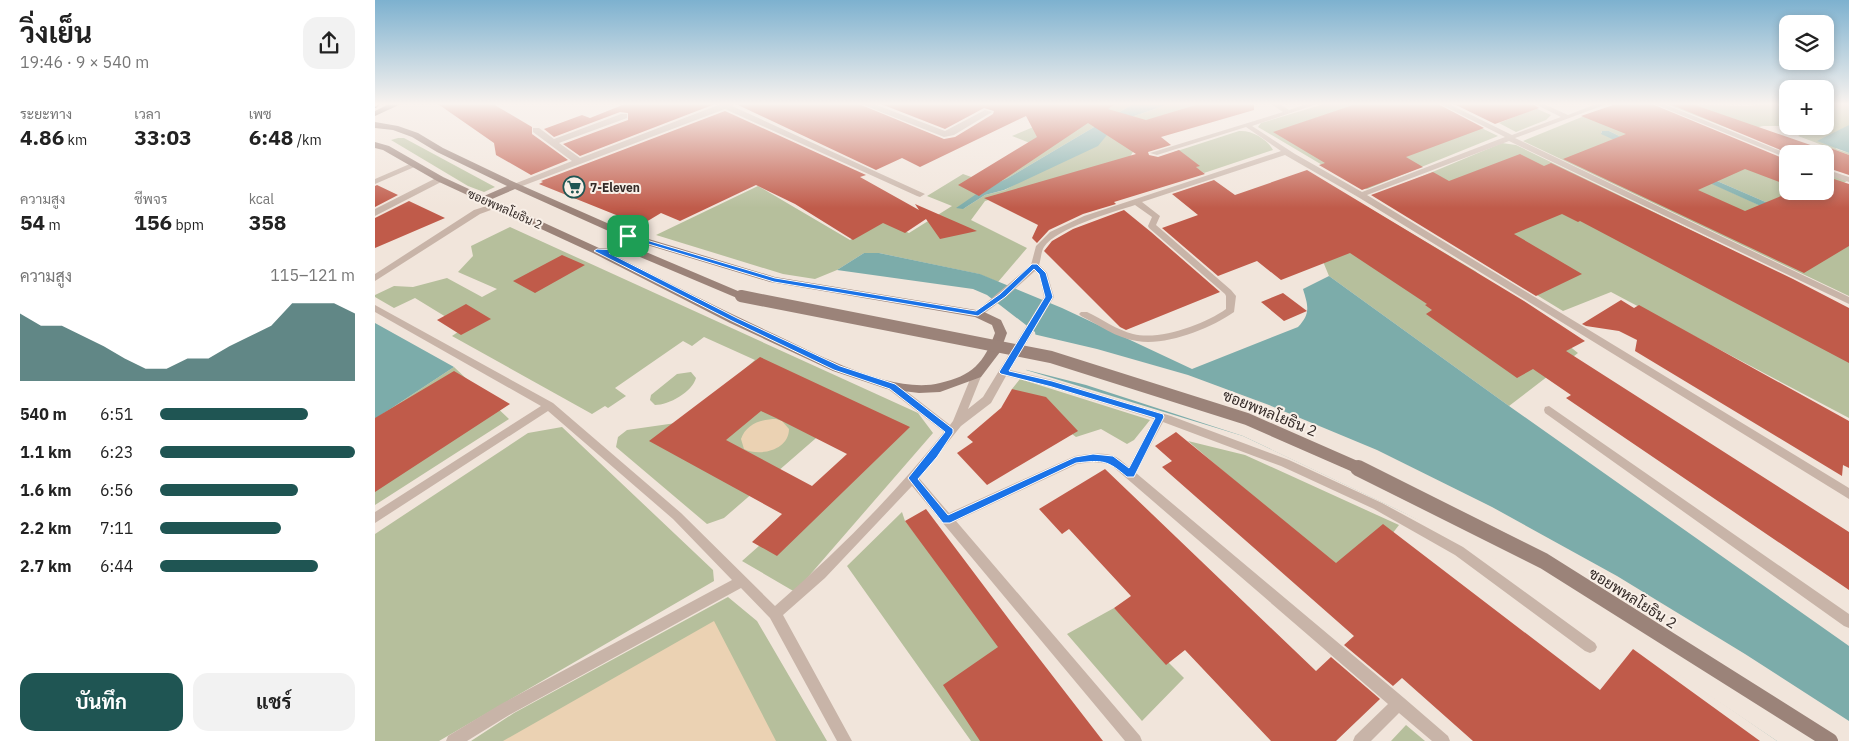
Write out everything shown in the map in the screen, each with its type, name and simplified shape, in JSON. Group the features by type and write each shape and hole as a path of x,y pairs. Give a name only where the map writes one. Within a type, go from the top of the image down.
{"street":[{"name":"ซอยพหลโยธิน 2","path":"421,139 440,150 515,186 628,236 642,254"},
{"path":"548,139 578,161"},
{"path":"553,142 562,139"},
{"name":"ซอยพหลโยธิน 2","path":"515,186 638,139"},
{"name":"ซอยพหลโยธิน 2","path":"800,139 920,194"},
{"name":"ซอยพหลโยธิน 2","path":"375,145 386,148 441,179 484,200 597,251 642,254 741,296 1051,357 1247,419 1377,476 1544,561 1830,741"},
{"path":"375,213 441,179"},
{"path":"484,200 515,186"},
{"path":"597,251 734,320 837,368 893,386 919,389 940,388 977,374 994,352 1001,333 997,323 978,314 774,280 628,236"}],"lane":[{"path":"1154,153 1202,139"},
{"path":"1267,139 1849,494"},
{"path":"1361,195 1506,139"},
{"path":"1513,139 1849,301"},
{"path":"1743,139 1779,153"},
{"path":"978,314 1035,266 1041,246 1053,234 1087,218 1286,152"},
{"path":"375,182 415,165"},
{"path":"1834,174 1849,180"},
{"path":"1084,314 1120,333 1138,338 1163,337 1202,326 1224,316 1231,310 1231,296 1228,292 1152,226 1156,216 1137,202"},
{"path":"375,278 477,212 496,205"},
{"path":"953,427 987,400 1049,297 1043,273 1035,266"},
{"path":"375,308 549,406 677,516 775,614 845,741"},
{"path":"1003,372 1052,384 1160,417 1285,463 1378,506 1459,551 1590,647"},
{"path":"775,614 821,574 934,455 953,427 977,374"},
{"path":"893,386 953,427"},
{"path":"375,518 549,406"},
{"path":"1549,410 1849,622"},
{"path":"1130,475 1160,417"},
{"path":"946,520 1075,460 1093,458 1113,460 1443,741"},
{"path":"913,478 946,520 1135,741"},
{"path":"453,741 505,709 742,581"},
{"path":"1360,741 1399,703"}],"green space":[{"path":"405,139 495,187 484,192 468,186 391,140"},
{"path":"1019,139 1075,139 1008,178 982,190 963,209 985,195 1005,190 1095,139 1143,139 1140,140 1130,157 985,201 971,220 1027,248 998,282 979,274 879,253 864,253 837,270 815,279 783,274 656,235 758,186 850,240 883,221 909,233 952,206 927,196 963,174 988,183 1045,149"},
{"path":"1216,139 1262,139 1273,150 1204,173 1174,152"},
{"path":"1278,139 1492,139 1367,189 1361,188"},
{"path":"1529,139 1613,139 1849,246 1849,296 1523,141"},
{"path":"1625,139 1667,139 1759,172 1779,164 1779,200 1825,200 1849,238 1673,162"},
{"path":"1805,139 1842,139 1836,149 1849,153 1849,155 1834,149 1834,145 1822,145"},
{"path":"1502,143 1516,145 1734,251 1849,359 1849,418 1611,292 1563,311 1381,200 1382,193"},
{"path":"1834,176 1847,181 1834,188"},
{"path":"1364,205 1475,271 1578,353 1509,406 1329,276 1322,259"},
{"path":"510,227 918,413 933,433 795,592 742,561 860,456 823,432 724,518 707,524 616,447 618,437 627,430 683,422 755,360 704,337 692,346 683,341 615,388 626,396 608,408 605,406 592,414 452,336 464,328 415,298 394,308 375,297 375,295 394,286 413,287 447,278 482,297 497,289 458,272 473,256 471,246"},
{"path":"454,367 509,419 375,505 375,419"},
{"path":"691,372 696,378 685,393 667,403 655,405 650,400 651,395 677,374"},
{"path":"1020,379 1150,420 1134,440 1127,444 1101,429 1076,437 1012,389"},
{"path":"562,427 713,570 714,581 439,741 375,741 375,534 528,433"},
{"path":"1188,441 1245,455 1399,525 1354,583"},
{"path":"902,512 905,521 1077,741 971,741 847,566"},
{"path":"728,597 757,621 827,741 471,741 514,713"},
{"path":"1114,608 1184,678 1142,721 1067,634"},
{"path":"1406,725 1425,741 1391,741"}],"sand":[{"path":"776,419 782,421 789,429 788,436 779,447 765,452 744,449 741,439 750,426 760,421"},
{"path":"714,621 776,741 503,741"}],"water":[{"path":"1075,139 1104,139 1098,146 1004,190 985,195 963,209 956,208 982,190 1008,178"},
{"path":"1611,139 1625,139 1673,162 1849,238 1849,246"},
{"path":"1822,139 1849,139 1849,153 1834,147 1834,145 1817,141"},
{"path":"864,253 879,253 980,274 1062,308 1192,369 1298,327 1307,313 1303,289 1329,276 1509,406 1849,646 1849,741 1777,741 1537,576 1243,436 1026,370 1037,345 1035,332 987,295 973,289 837,270"},
{"path":"375,323 454,367 375,419"}],"pier":[{"path":"1033,334 1097,349 1188,375 1269,405 1377,450 1492,507 1617,576 1745,654 1849,721 1849,741 1777,741 1535,578 1398,510 1243,436 1086,385 1023,369 1034,345"}],"building":[{"path":"488,139 538,139 568,160 531,175 496,155 494,143"},
{"path":"578,139 625,139 580,156 563,144"},
{"path":"653,139 786,139 866,175 860,177 919,210 915,204 977,231 940,239 926,219 905,233 883,223 853,240 795,204 756,185 680,221 661,213 641,225 539,184 543,182 541,181"},
{"path":"809,139 979,139 920,167 902,158 876,170"},
{"path":"1034,139 1065,139 979,196 958,185"},
{"path":"1112,139 1163,139 1171,145 1148,152 1149,155 1158,157 1179,150 1200,166 1196,167 1205,174 1114,202 1116,204 1083,214 1049,230 1037,243 1032,238 1038,225 984,198 1136,154"},
{"path":"1284,139 1456,139 1406,157 1423,167 1362,190 1319,165 1325,163"},
{"path":"1614,139 1735,139 1779,157 1779,182 1745,169 1698,190 1745,211 1779,197 1779,200 1834,200 1834,179 1849,184 1849,246 1804,273 1563,159"},
{"path":"1753,139 1792,139 1811,145 1779,145 1779,149"},
{"path":"1834,149 1849,155 1849,175 1834,170"},
{"path":"1520,154 1544,166 1551,163 1793,279 1849,308 1849,363 1580,221 1578,222 1562,214 1514,234 1582,274 1536,296 1371,195 1433,172 1449,181"},
{"path":"1307,170 1524,301 1585,341 1566,351 1849,532 1849,590 1566,398 1571,395 1533,369 1517,378 1426,314 1432,310 1425,305 1427,304 1350,253 1281,280 1257,261 1218,276 1162,228 1198,215 1172,194 1214,180 1235,195"},
{"path":"377,185 398,195 375,207 375,186"},
{"path":"409,201 445,218 375,248 375,218"},
{"path":"1124,210 1220,292 1126,330 1120,327 1044,251 1052,241 1073,229"},
{"path":"562,255 585,265 535,293 513,281"},
{"path":"1283,293 1307,311 1284,321 1261,302"},
{"path":"1621,300 1634,308 1639,305 1849,421 1849,468 1843,465 1842,476 1635,351 1637,340 1619,331 1582,324"},
{"path":"466,304 491,319 461,335 437,320"},
{"path":"760,357 910,427 777,556 752,542 782,514 649,441","holes":["761,411 847,454 812,486 726,440"]},
{"path":"454,371 510,404 375,492 375,418"},
{"path":"1012,389 1046,397 1078,431 987,485 957,453 973,442 967,437 1001,408"},
{"path":"1176,432 1336,563 1383,524 1600,690 1633,649 1760,741 1473,741 1402,678 1393,686 1344,645 1354,636 1162,467 1172,461 1155,446"},
{"path":"1105,469 1316,671 1331,657 1380,699 1336,741 1271,741 1185,650 1166,665 1114,608 1131,596 1069,529 1062,534 1039,509"},
{"path":"926,509 1103,741 980,741 943,685 998,647 905,521"}],"place":[{"name":"7-Eleven","path":"574,187"}],"route":[{"path":"628,236 774,280 958,309 978,314 1003,295 1035,266 1043,273 1049,297 1026,338 1003,372 1052,384 1160,417 1130,475 1113,460 1093,458 1075,460 946,520 913,478 934,455 950,431 893,386 837,368 734,320 597,251 642,254 628,236"}]}
